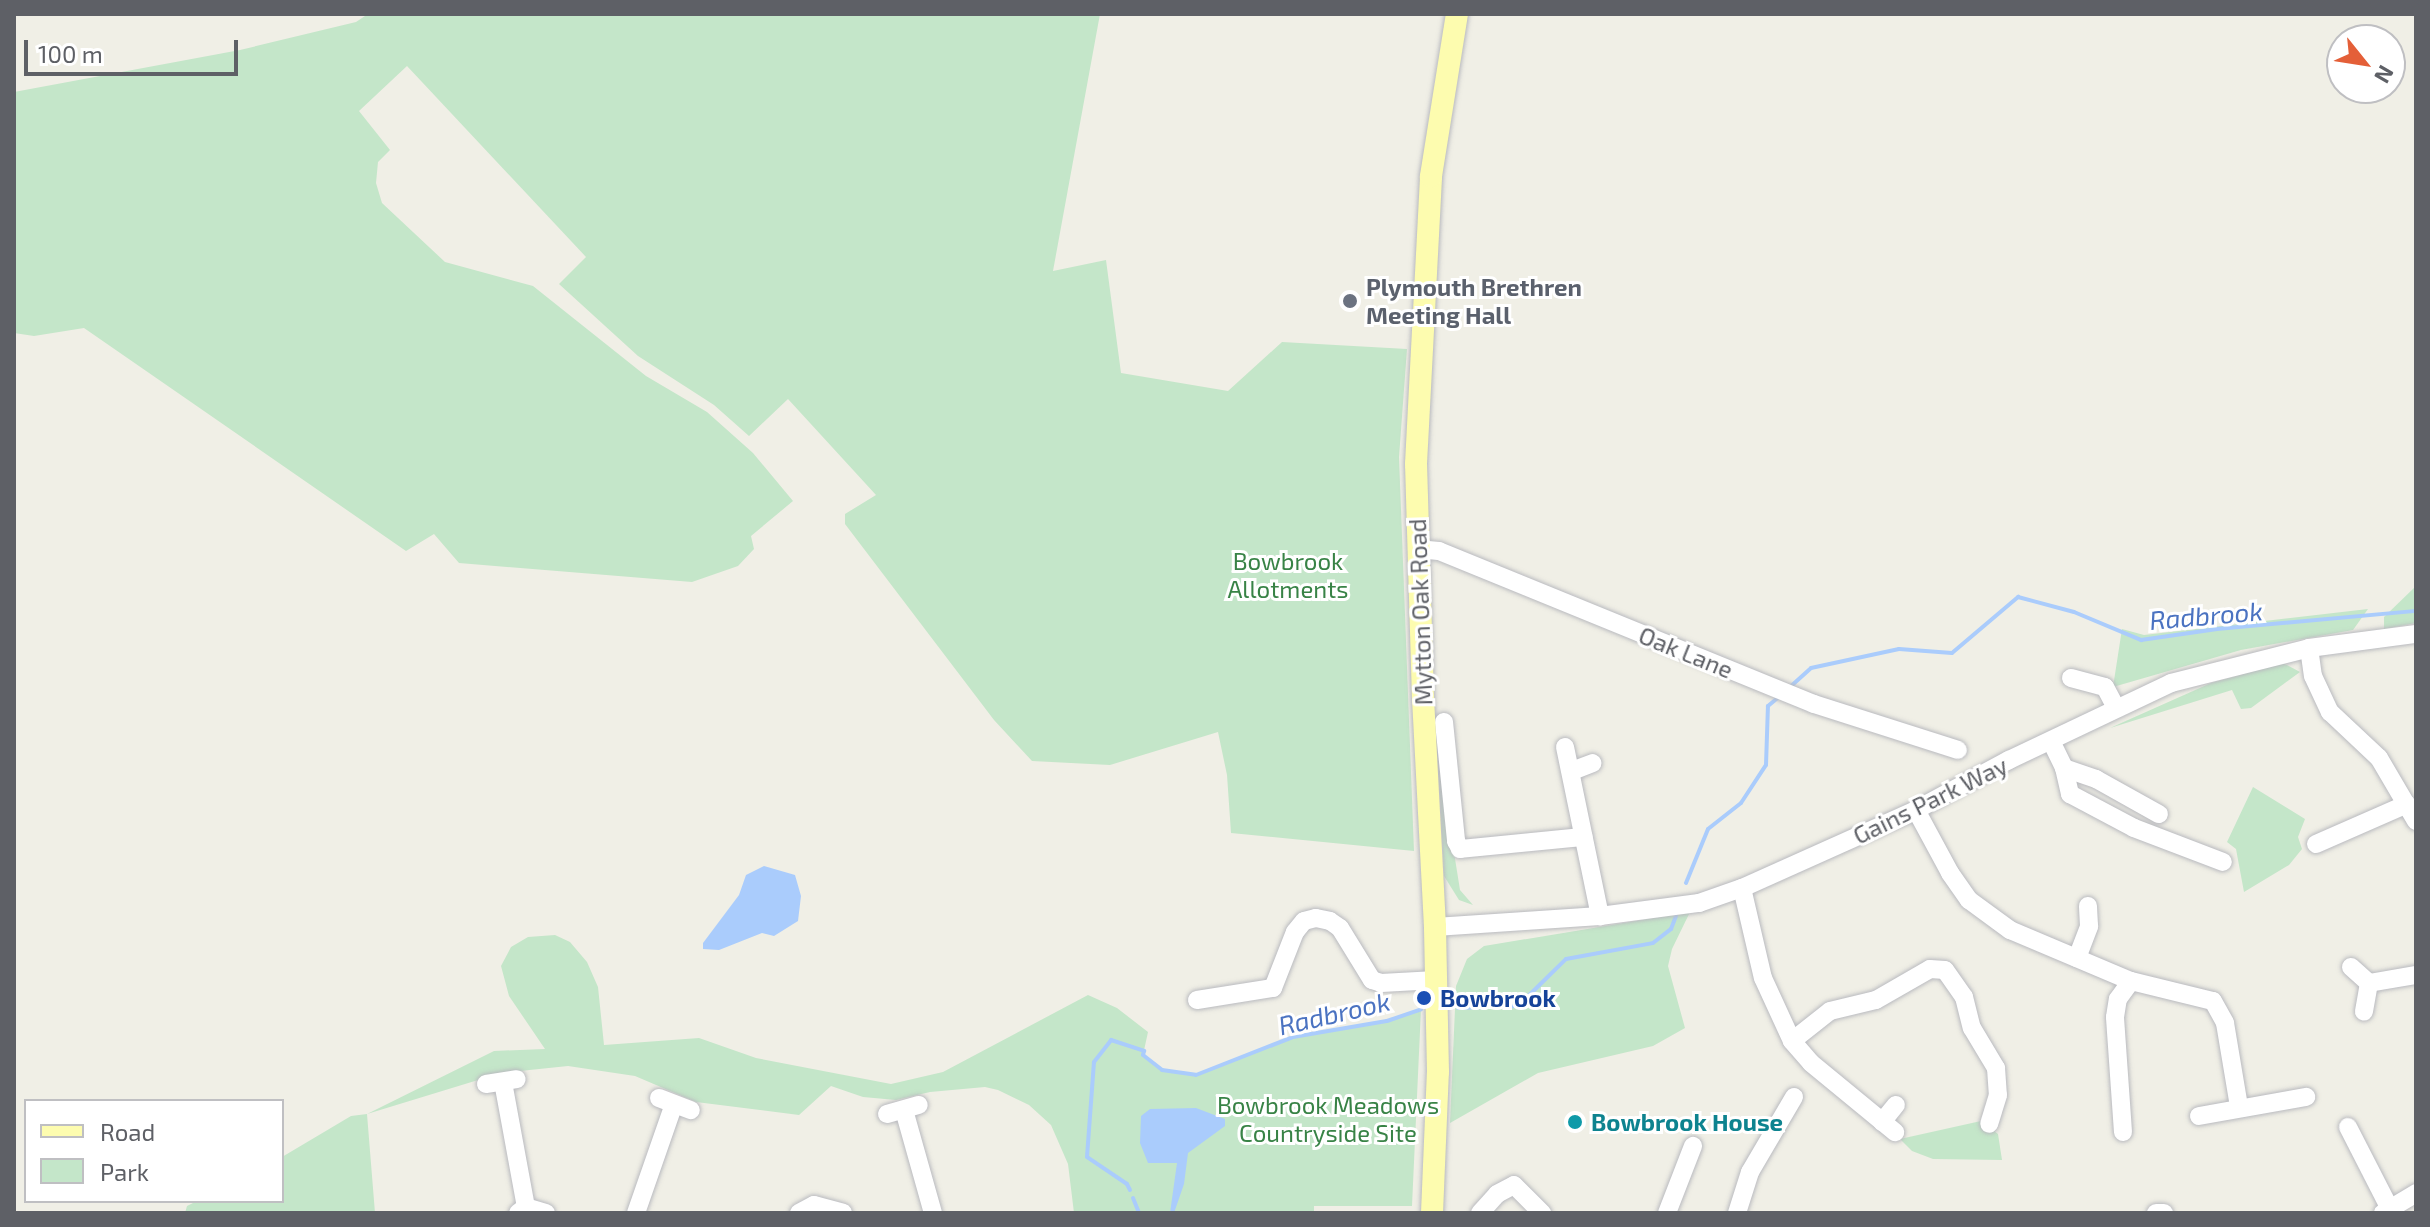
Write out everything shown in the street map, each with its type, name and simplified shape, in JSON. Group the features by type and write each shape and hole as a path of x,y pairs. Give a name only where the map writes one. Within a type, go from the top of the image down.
{"main road":[{"name":"Mytton Oak Road","path":"1432,1213 1438,1072 1435,927 1417,549 1418,397 1431,176 1457,14"}],"street":[{"name":"Oak Lane","path":"1417,549 1439,551 1784,692 1958,750"},
{"name":"Gains Park Way","path":"1435,927 1600,916 1691,905 1742,888 1916,810 2171,683 2309,648 2416,634"},
{"path":"2309,648 2313,676 2330,712 2379,758 2412,813 2316,844"},
{"path":"2071,678 2105,687 2116,708"},
{"path":"1444,722 1456,841 1460,849 1583,837"},
{"path":"2051,741 2064,768 2070,794 2134,828 2223,862"},
{"path":"1565,747 1600,916"},
{"path":"1572,771 1593,763"},
{"path":"2064,768 2096,779 2159,814"},
{"path":"1916,810 1950,873 1969,900 2010,930 2131,981 2213,1001 2225,1023 2239,1107"},
{"path":"1742,888 1763,978 1792,1041 1811,1063 1889,1127 1896,1105"},
{"path":"2077,958 2097,928 2088,906"},
{"path":"1197,1000 1273,988 1295,932 1304,921 1316,918 1340,928 1372,980 1381,983 1436,980"},
{"path":"2351,967 2369,983"},
{"path":"1792,1041 1830,1011 1876,1000 1930,969 1945,970 1964,997 1972,1028 1996,1068 1998,1095 1989,1124"},
{"path":"2369,983 2416,975"},
{"path":"2123,1132 2115,1017 2118,999 2131,981"},
{"path":"2364,1012 2369,983"},
{"path":"502,1082 522,1210 546,1213"},
{"path":"1737,1213 1750,1172 1790,1121 1794,1097"},
{"path":"2199,1116 2306,1097"},
{"path":"636,1213 675,1104"},
{"path":"904,1110 930,1212"},
{"path":"2348,1127 2386,1211 2416,1193"},
{"path":"1667,1213 1693,1146"},
{"path":"1480,1213 1497,1194 1514,1185 1542,1213"},
{"path":"799,1213 814,1205 843,1213"},
{"path":"2156,1213 2164,1213"}],"green space":[{"name":"Bowbrook Allotments","path":"368,14 1100,14 1053,271 1106,260 1121,373 1228,391 1282,342 1407,349 1399,457 1414,851 1231,833 1227,775 1218,732 1110,765 1032,761 994,720 845,524 845,514 876,495 788,399 749,436 714,405 638,356 559,284 586,257 407,66 359,111 390,150 378,162 376,183 382,203 445,262 533,286 646,376 707,412 753,453 793,501 751,536 754,549 738,566 692,582 459,563 434,534 406,551 84,328 34,336 14,333 14,92 240,50 356,22"},
{"path":"2416,586 2416,623 2384,629 2384,617"},
{"path":"2368,609 2353,630 2241,650 2113,687 2122,629 2144,635"},
{"path":"2283,663 2300,672 2251,708 2241,709 2232,690 2110,728 2211,683"},
{"path":"1438,752 1460,890 1473,905 1459,900 1444,876"},
{"path":"2253,787 2305,819 2298,837 2302,849 2289,865 2244,892 2236,849 2227,842"},
{"path":"1690,912 1672,949 1668,966 1685,1028 1653,1046 1538,1073 1450,1123 1456,986 1467,959 1484,946"},
{"name":"Bowbrook Meadows Countryside Site","path":"555,935 570,942 587,962 598,987 604,1045 699,1038 756,1058 891,1084 943,1072 1088,995 1117,1008 1148,1032 1143,1055 1162,1070 1196,1075 1293,1037 1387,1021 1421,1009 1412,1206 1314,1206 1314,1211 1308,1213 1074,1213 1068,1164 1051,1125 1029,1105 985,1087 930,1092 896,1100 863,1097 831,1086 799,1115 696,1102 635,1076 568,1066 501,1073 367,1114 494,1051 545,1049 509,996 501,966 511,947 528,937"},
{"path":"367,1114 375,1213 185,1213 187,1206 193,1203 284,1203 284,1156 351,1116"},
{"path":"1981,1121 1998,1134 2002,1160 1933,1159 1912,1151 1900,1139"}],"water":[{"path":"764,866 795,875 801,896 798,921 774,936 762,933 719,950 703,949 703,943 739,895 746,875"},
{"path":"1196,1108 1225,1119 1225,1126 1188,1153 1184,1184 1174,1213 1170,1213 1177,1163 1148,1163 1140,1143 1141,1116 1150,1109"}],"waterway":[{"name":"Radbrook","path":"1790,687 1811,668 1899,649 1952,653 2018,597 2074,612 2141,640 2217,629 2416,611"},
{"name":"Radbrook","path":"1686,883 1708,829 1741,803 1766,765 1768,706 1780,696"},
{"name":"Radbrook","path":"1458,1008 1518,1006 1566,959 1653,943 1671,929 1676,916"},
{"name":"Radbrook","path":"1130,1190 1127,1184 1087,1157 1094,1062 1111,1040 1144,1051 1143,1055 1162,1070 1196,1075 1293,1037 1387,1021 1421,1009"},
{"name":"Radbrook","path":"1133,1198 1139,1213"}],"place":[{"name":"Plymouth Brethren Meeting Hall","path":"1350,301"},
{"name":"Bowbrook","path":"1424,998"},
{"name":"Bowbrook House","path":"1575,1122"}]}
